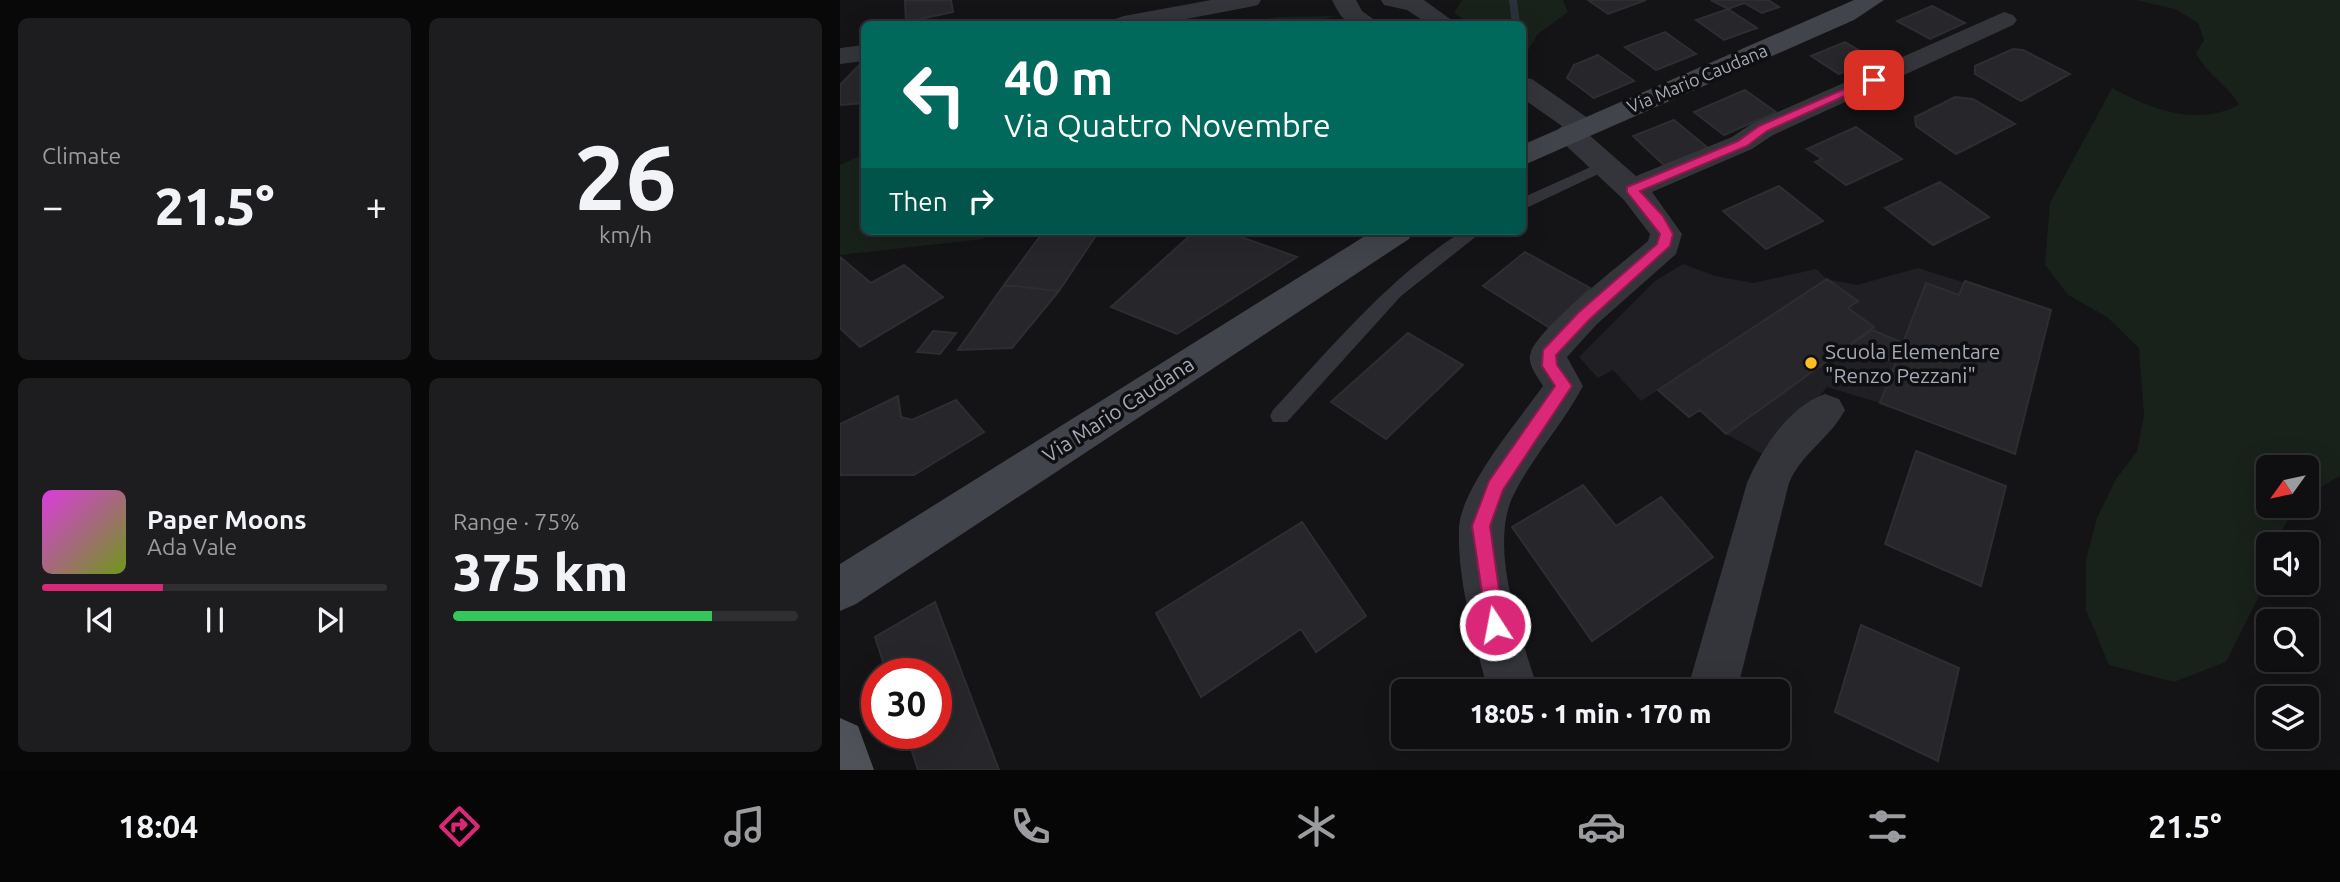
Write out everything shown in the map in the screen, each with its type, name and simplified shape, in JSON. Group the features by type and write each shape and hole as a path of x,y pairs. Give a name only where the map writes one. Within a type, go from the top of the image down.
{"main road":[{"name":"Via Mario Caudana","path":"1526,154 1845,15 1872,0"},
{"name":"Via Mario Caudana","path":"840,589 1391,235"},
{"path":"840,744 848,770"}],"street":[{"path":"1140,21 1249,0"},
{"path":"1344,0 1352,16 1361,21"},
{"path":"1393,0 1415,5 1439,21"},
{"path":"1632,190 1742,143 1763,129 2004,20"},
{"path":"840,56 861,53"},
{"path":"1510,679 1490,605 1481,526 1495,487 1564,386 1550,366 1548,354 1584,316 1664,246 1666,234 1658,219 1632,190 1604,166 1576,130 1526,88"},
{"path":"1715,679 1768,483 1779,458 1825,410"}],"lane":[{"path":"1526,203 1604,166"},
{"path":"1280,416 1393,295 1451,245 1468,235"}],"shaded area":[{"path":"1462,0 1563,0 1568,12 1538,34 1526,53 1526,21 1466,21 1454,13"},
{"path":"2136,0 2340,0 2340,476 2319,488 2319,455 2256,455 2256,518 2289,518 2281,532 2256,532 2256,595 2260,595 2226,662 2174,682 2109,665 2086,610 2086,560 2097,518 2116,479 2137,451 2144,415 2139,348 2107,317 2068,295 2045,265 2050,203 2112,88 2143,103 2174,113 2206,115 2239,105 2196,53 2204,40 2198,23 2175,9"},
{"path":"1340,16 1312,21 1252,21 1279,17"},
{"path":"861,155 861,235 986,235 984,239 840,255 840,165"},
{"name":"Scuola Elementare \"Renzo Pezzani\"","path":"1683,264 1715,276 1753,283 1816,269 1827,279 1857,285 1918,268 2051,310 2015,454 1880,403 1827,387 1768,457 1726,434 1700,410 1689,417 1658,390 1641,401 1613,370 1598,378 1579,357 1655,281"}],"building":[{"path":"905,0 951,0 953,12 906,21"},
{"path":"1588,0 1646,0 1608,14"},
{"path":"1711,0 1768,0 1779,7 1762,13 1744,3 1728,9"},
{"path":"1932,6 1965,23 1930,39 1897,21"},
{"path":"1728,9 1757,28 1724,40 1696,20"},
{"path":"1665,32 1696,54 1656,70 1625,47"},
{"path":"1845,42 1874,59 1839,74 1811,56"},
{"path":"2013,49 2023,50 2070,74 2021,101 1975,74 1975,66"},
{"path":"1598,55 1634,81 1594,98 1567,78 1574,65"},
{"path":"861,63 861,103 840,105 840,85"},
{"path":"1745,90 1776,112 1724,135 1694,112"},
{"path":"1955,97 1973,99 2015,124 1956,154 1916,126 1915,117"},
{"path":"1674,120 1708,148 1665,166 1633,136"},
{"path":"1856,127 1902,159 1846,185 1815,162 1822,159 1807,149"},
{"path":"1940,182 1989,217 1933,245 1885,208"},
{"path":"1779,186 1823,221 1766,249 1723,211"},
{"path":"1041,235 1096,235 1059,291 1004,285"},
{"path":"1191,235 1236,235 1297,257 1177,334 1111,307"},
{"path":"1525,252 1590,288 1550,328 1483,286"},
{"path":"840,257 871,283 904,265 943,297 860,347 840,328"},
{"path":"1827,279 1858,301 1848,308 1874,327 1726,434 1700,410 1689,417 1658,390"},
{"path":"1965,281 2051,310 2015,454 1880,403 1896,362 1852,344 1872,330 1903,343 1926,283 1959,295"},
{"path":"1004,285 1059,291 1012,348 958,350"},
{"path":"933,331 956,333 940,354 917,352"},
{"path":"1408,333 1463,365 1386,439 1331,402"},
{"path":"898,396 901,417 912,420 956,400 984,432 914,475 840,475 840,424"},
{"path":"1916,451 2006,486 1981,586 1885,544"},
{"path":"1583,485 1616,526 1661,497 1713,557 1592,641 1512,527"},
{"path":"1302,522 1366,616 1316,652 1301,629 1201,697 1156,613"},
{"path":"935,602 999,770 918,770 911,749 952,749 952,658 882,658 875,637"},
{"path":"1861,625 1959,668 1938,761 1835,712"}],"waterway":[{"path":"1513,0 1516,21"}],"place":[{"name":"Scuola Elementare \"Renzo Pezzani\"","path":"1811,363"}],"route":[{"path":"1495,625 1490,605 1481,526 1495,487 1564,386 1550,366 1548,354 1584,316 1664,246 1666,234 1658,219 1632,190 1742,143 1763,129 1874,80"}]}
